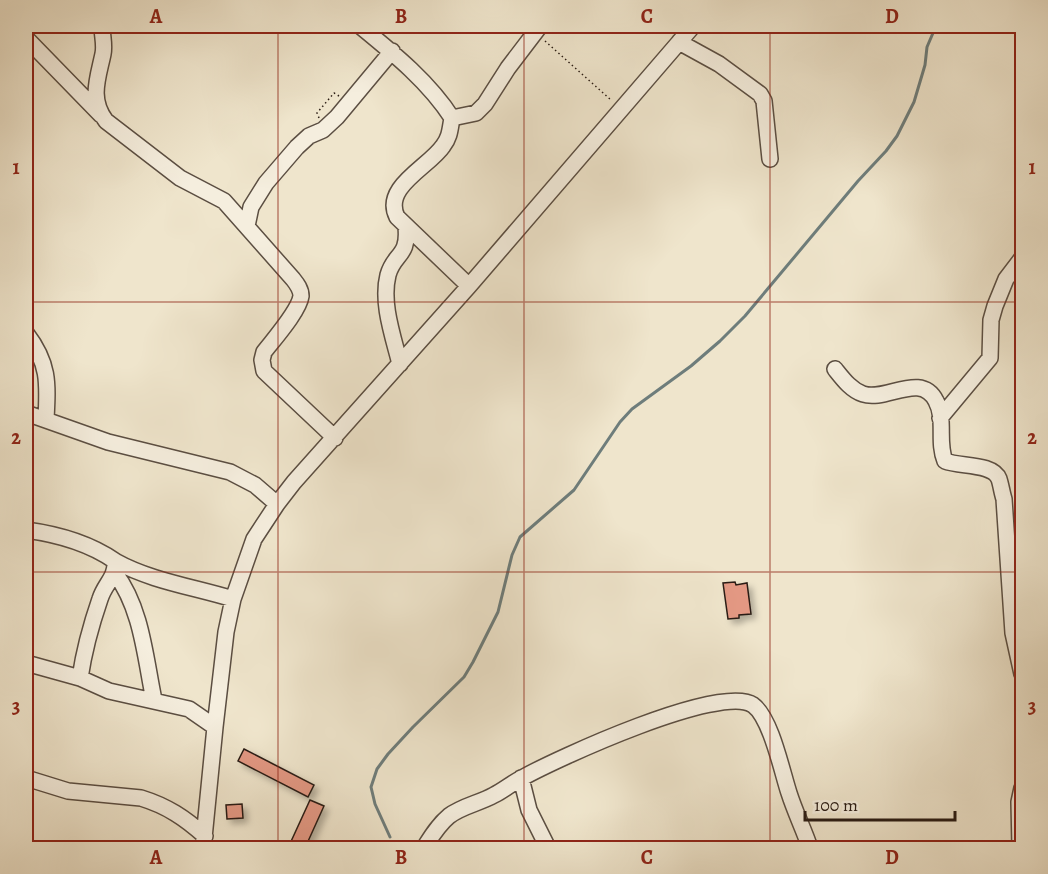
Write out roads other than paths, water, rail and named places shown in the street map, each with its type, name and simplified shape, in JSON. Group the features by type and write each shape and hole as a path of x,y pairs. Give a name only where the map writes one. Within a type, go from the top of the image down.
{"street":[{"path":"101,115 95,89 103,53 102,26"},
{"path":"360,26 392,51 443,104 452,118 449,136 443,146 398,190 394,200 394,211 406,227 469,286"},
{"path":"204,842 214,727 226,632 233,598 254,539 277,504 693,26"},
{"path":"452,118 476,113 485,104 508,68 538,29"},
{"path":"26,38 105,121 180,178 224,201 300,289 301,297 296,309 264,352 262,360 264,371 335,438"},
{"path":"679,42 719,64 760,94 764,101 770,159"},
{"path":"247,226 251,207 266,183 297,147 309,136 323,130 337,117 392,51"},
{"path":"400,364 386,292 388,274 406,245 406,227"},
{"path":"940,418 990,357 991,320 995,306 1006,279 1023,258"},
{"path":"26,333 46,368 48,383 46,419"},
{"path":"835,369 846,383 864,394 875,396 910,387 924,389 933,395 938,404 940,450 945,461 956,465 985,467 999,478 1004,499 1013,633 1023,674"},
{"path":"26,413 108,442 230,472 255,485 277,504"},
{"path":"26,530 72,540 105,554 115,567 128,592 140,627 154,700"},
{"path":"115,567 233,598"},
{"path":"80,678 91,627 101,596 115,567"},
{"path":"26,663 80,678 109,691 189,708 214,727"},
{"path":"424,849 434,832 449,816 469,805 494,796 521,778 618,734 674,714 727,701 742,700 754,705 764,722 779,755 789,794 810,849"},
{"path":"26,778 68,791 152,801 171,809 187,820 204,842"},
{"path":"521,778 529,810 548,849"},
{"path":"1020,849 1019,802 1023,789"}],"waterway":[{"path":"390,837 375,804 371,787 377,769 413,727 464,677 498,612 512,555 520,537 574,490 620,422 632,409 691,366 745,316 886,151 897,136 914,102 925,65 927,47 936,26"}]}
